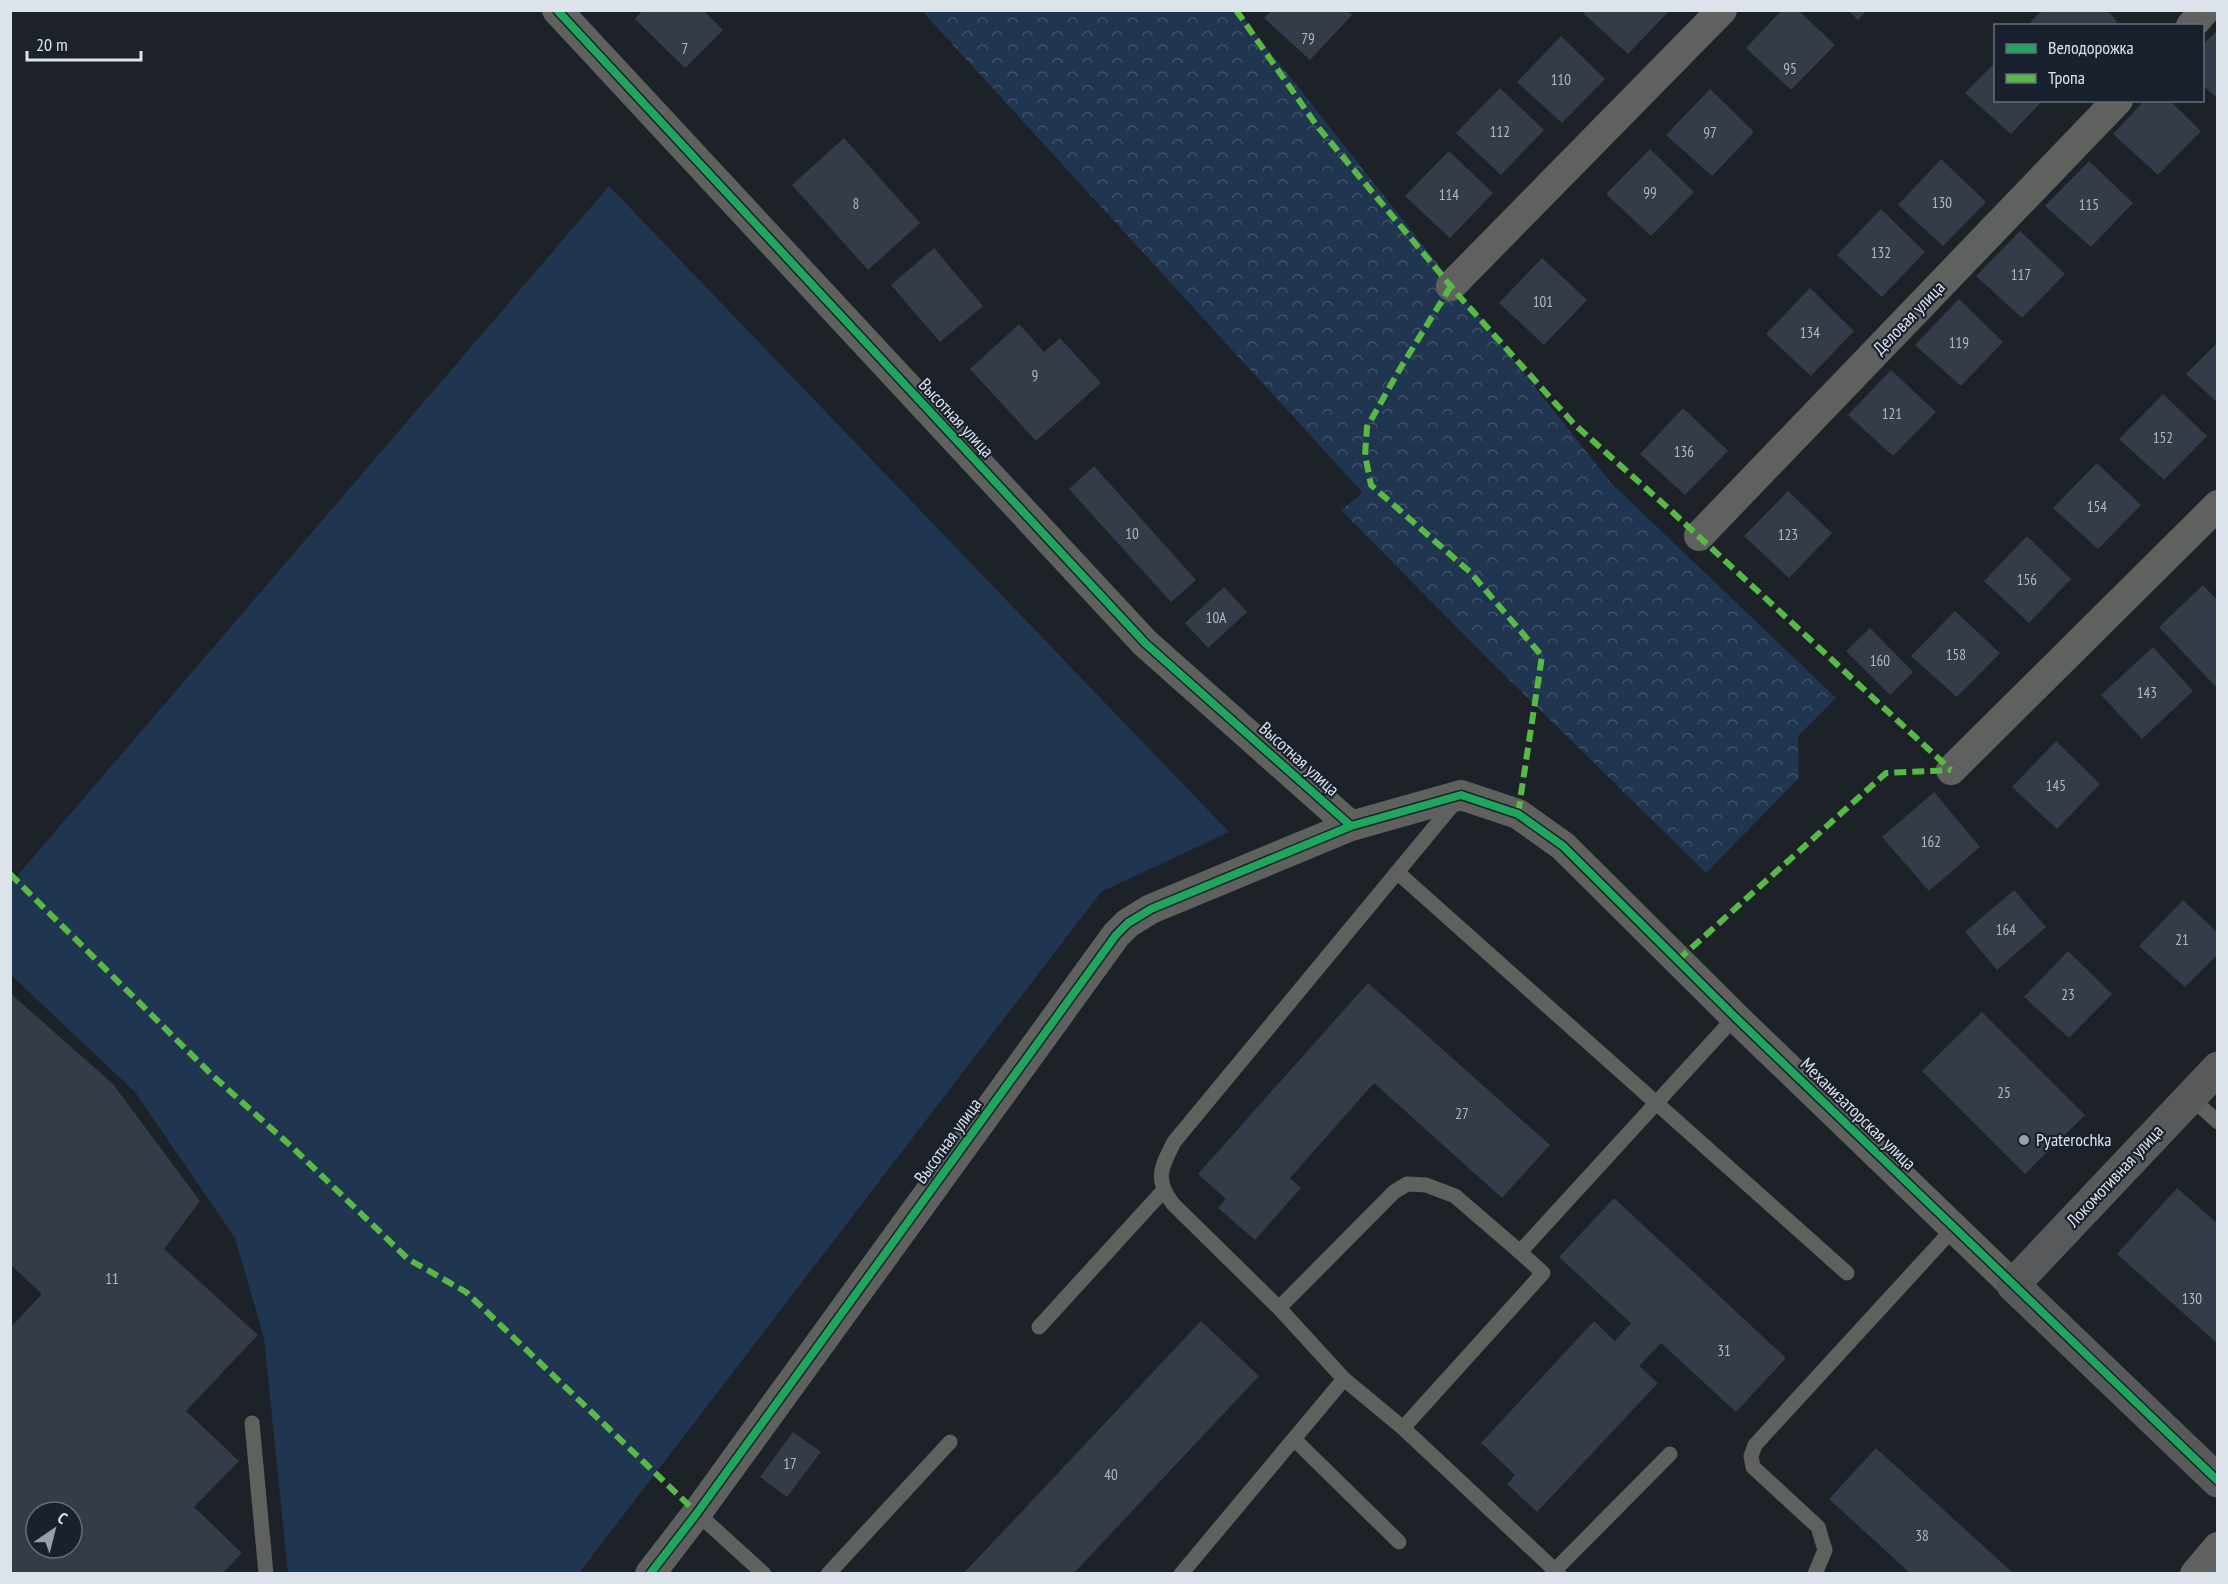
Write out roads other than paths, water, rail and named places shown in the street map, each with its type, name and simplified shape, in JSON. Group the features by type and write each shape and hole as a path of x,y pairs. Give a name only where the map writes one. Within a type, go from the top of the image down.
{"street":[{"name":"Высотная улица","path":"557,10 1145,643 1351,826"},
{"path":"1451,286 1722,10"},
{"path":"2193,24 2205,10"},
{"name":"Деловая улица","path":"1699,536 2116,102"},
{"path":"1951,770 2217,505"},
{"name":"Высотная улица","path":"650,1574 697,1513 1116,935 1128,923 1150,909 1351,826 1461,795"},
{"name":"Механизаторская улица","path":"1461,795 1518,814 1563,846 1735,1017 2217,1481"},
{"name":"Локомотивная улица","path":"2013,1285 2217,1068"},
{"path":"2195,1574 2217,1547"}],"lane":[{"path":"1461,795 1174,1142 1160,1174 1163,1191 1188,1221 1280,1308 1344,1379 1403,1428 1557,1572 1670,1454"},
{"path":"1397,872 1658,1102 1847,1274"},
{"path":"1520,1252 1735,1017"},
{"path":"2190,1097 2217,1122"},
{"path":"1280,1308 1394,1192 1407,1184 1425,1185 1455,1196 1543,1273 1403,1428"},
{"path":"1039,1327 1163,1191"},
{"path":"1815,1574 1825,1550 1818,1527 1753,1467 1751,1456 1755,1445 1954,1228"},
{"path":"1181,1574 1344,1379"},
{"path":"252,1423 266,1574"},
{"path":"1294,1439 1399,1542"},
{"path":"828,1574 950,1442"},
{"path":"697,1513 764,1574"}],"place":[{"name":"Pyaterochka","path":"2024,1140"}]}
